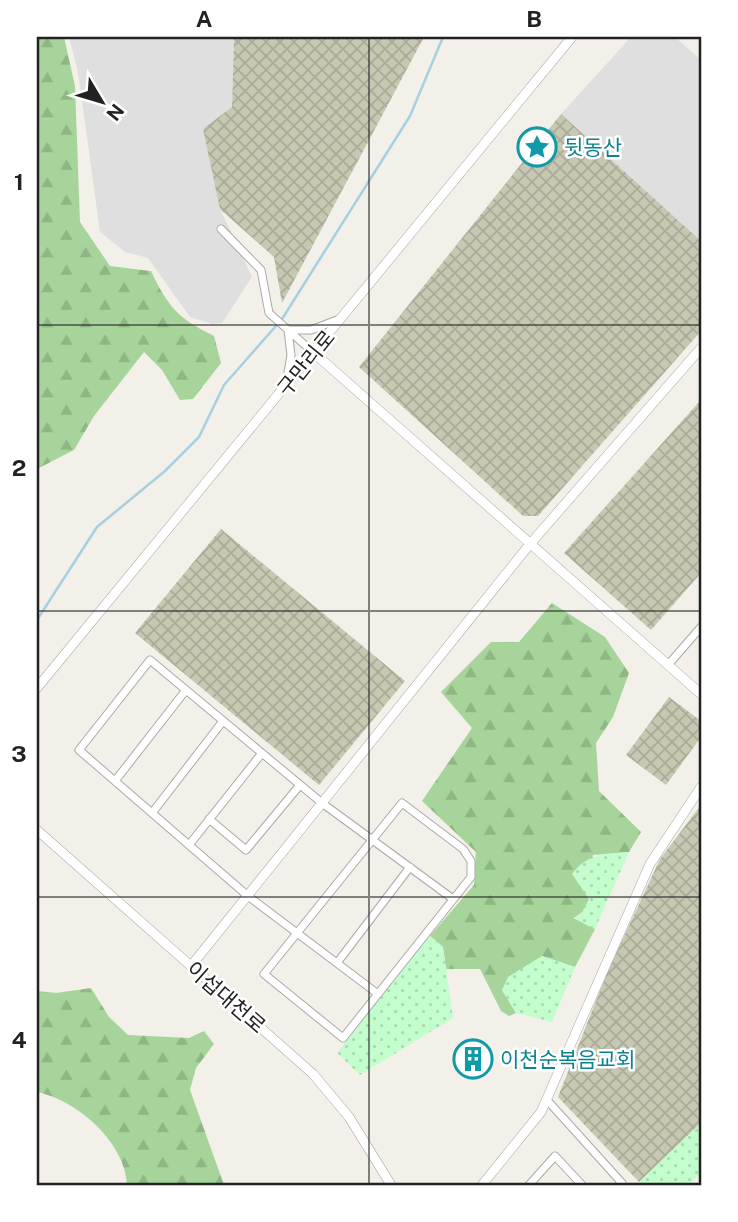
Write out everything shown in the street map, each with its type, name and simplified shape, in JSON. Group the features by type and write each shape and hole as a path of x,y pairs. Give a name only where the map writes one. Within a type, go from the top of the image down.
{"street":[{"name":"구만리로","path":"37,688 572,37"},
{"path":"221,229 261,271 272,316 701,694"},
{"path":"288,330 325,327 344,316"},
{"path":"285,389 291,355 288,330"},
{"path":"191,966 530,544 701,348"},
{"path":"668,665 701,627"},
{"path":"378,994 248,895 79,750 150,660 322,803 453,899"},
{"path":"115,781 186,690"},
{"path":"152,813 223,721"},
{"path":"189,845 262,753"},
{"path":"209,819 246,850 300,785"},
{"path":"482,1185 541,1112 650,864 701,786"},
{"path":"402,803 463,849 471,861 471,877 453,899 344,1038 264,974 402,803"},
{"name":"이섭대천로","path":"37,830 289,1052 332,1095 367,1142 391,1185"},
{"path":"337,963 410,867"},
{"path":"547,1100 622,1183 619,1185"},
{"path":"529,1185 555,1156 582,1185"}],"shaded area":[{"path":"69,37 232,37 234,40 232,107 220,209 252,277 222,323 212,324 190,317 148,258 125,252 100,232 78,72"},
{"path":"232,37 424,37 282,303 274,257 220,209 203,129 232,107"},
{"path":"631,37 675,37 701,60 701,241 561,114"},
{"path":"561,114 701,241 701,331 538,516 523,516 359,367"},
{"path":"699,402 701,573 651,630 564,553"},
{"path":"221,529 405,681 319,785 135,633"},
{"path":"669,697 701,721 701,737 666,785 626,755"},
{"path":"701,805 701,1123 639,1182 558,1097 607,973 660,859"}],"green space":[{"path":"37,37 64,37 75,86 80,222 110,266 151,271 176,311 214,336 221,363 193,399 180,400 162,370 144,352 94,416 74,450 37,469"},
{"path":"552,603 605,637 629,673 613,717 596,743 599,791 641,832 629,852 593,855 585,892 589,899 584,911 574,918 595,929 575,967 542,956 502,990 516,1013 509,1016 501,1011 480,969 446,969 443,947 430,936 474,885 476,852 422,801 472,728 441,692 491,642 519,642"},
{"path":"629,852 595,929 573,918 580,916 589,899 572,874 590,858"},
{"path":"430,936 443,947 453,1018 360,1075 337,1053"},
{"path":"542,956 575,967 552,1022 516,1013 502,990 508,977"},
{"path":"91,988 109,1017 128,1035 189,1038 204,1031 214,1044 196,1068 190,1090 224,1185 127,1185 118,1154 97,1126 68,1104 37,1092 37,991 56,993"},
{"path":"701,1123 701,1173 688,1185 642,1185 639,1182"}],"waterway":[{"path":"37,620 97,527 165,471 199,437 224,385 282,319 410,116 443,37"}],"place":[{"name":"뒷동산","path":"537,147"},
{"name":"이천순복음교회","path":"473,1059"}]}
